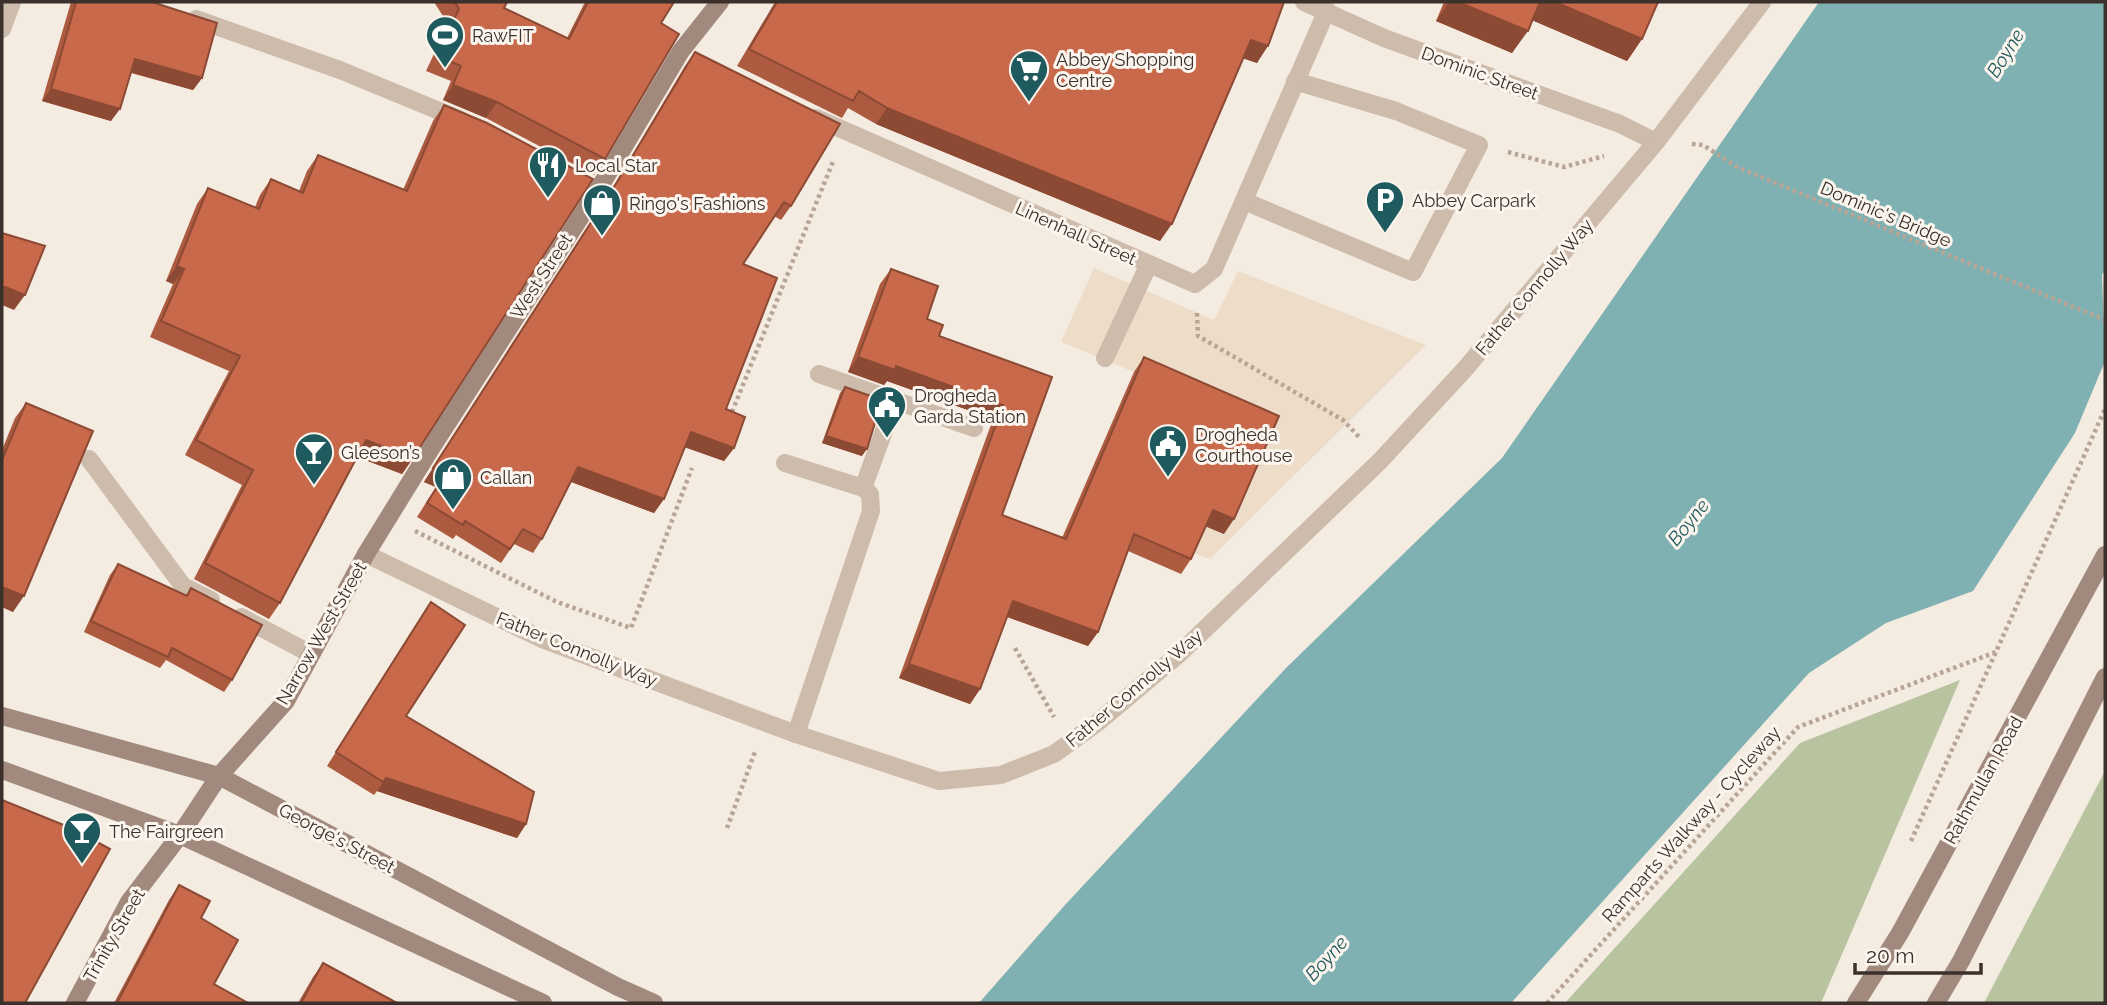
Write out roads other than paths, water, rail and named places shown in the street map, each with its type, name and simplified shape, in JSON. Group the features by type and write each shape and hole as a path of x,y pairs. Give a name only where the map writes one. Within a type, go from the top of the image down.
{"main road":[{"name":"West Street","path":"366,554 592,187 687,54 720,2"},
{"name":"Narrow West Street","path":"180,835 219,776 286,701 366,554"},
{"name":"Rathmullan Road","path":"1856,1003 1900,933 2105,555"},
{"path":"1936,1003 1961,961 2105,677"},
{"name":"George's Street","path":"2,716 219,776 618,987 654,1003"},
{"path":"2,770 180,835 543,1003"},
{"name":"Trinity Street","path":"75,1003 129,902 180,835"}],"street":[{"path":"2,29 12,2"},
{"name":"Dominic Street","path":"1304,2 1327,10 1384,38 1620,124 1656,142"},
{"name":"Father Connolly Way","path":"366,554 542,639 796,734 939,780 1001,775 1055,754 1179,654 1380,461 1465,369 1656,142 1762,2"},
{"path":"1295,81 1396,111 1479,145 1413,272 1244,201 1295,81 1327,10"},
{"path":"175,11 340,70 481,128"},
{"name":"Linenhall Street","path":"798,109 844,132 1195,284 1214,269 1244,201"},
{"path":"1105,358 1149,264"},
{"path":"819,374 974,428"},
{"path":"863,488 895,401"},
{"path":"89,459 183,586 311,654"},
{"path":"785,463 863,488 870,494 871,510 796,734"}],"water":[{"name":"Boyne","path":"1819,2 2105,2 2105,270 2102,275 2105,361 2075,433 1973,591 1886,623 1809,673 1511,1003 979,1003 1065,905 1286,668 1502,458"}],"place":[{"name":"RawFIT","path":"445,69"},
{"name":"Abbey Shopping Centre","path":"1029,103"},
{"name":"Local Star","path":"548,199"},
{"name":"Abbey Carpark","path":"1385,234"},
{"name":"Ringo's Fashions","path":"602,237"},
{"name":"Drogheda Garda Station","path":"887,439"},
{"name":"Drogheda Courthouse","path":"1168,478"},
{"name":"Gleeson’s","path":"314,486"},
{"name":"Callan","path":"453,511"},
{"name":"The Fairgreen","path":"82,865"}]}
